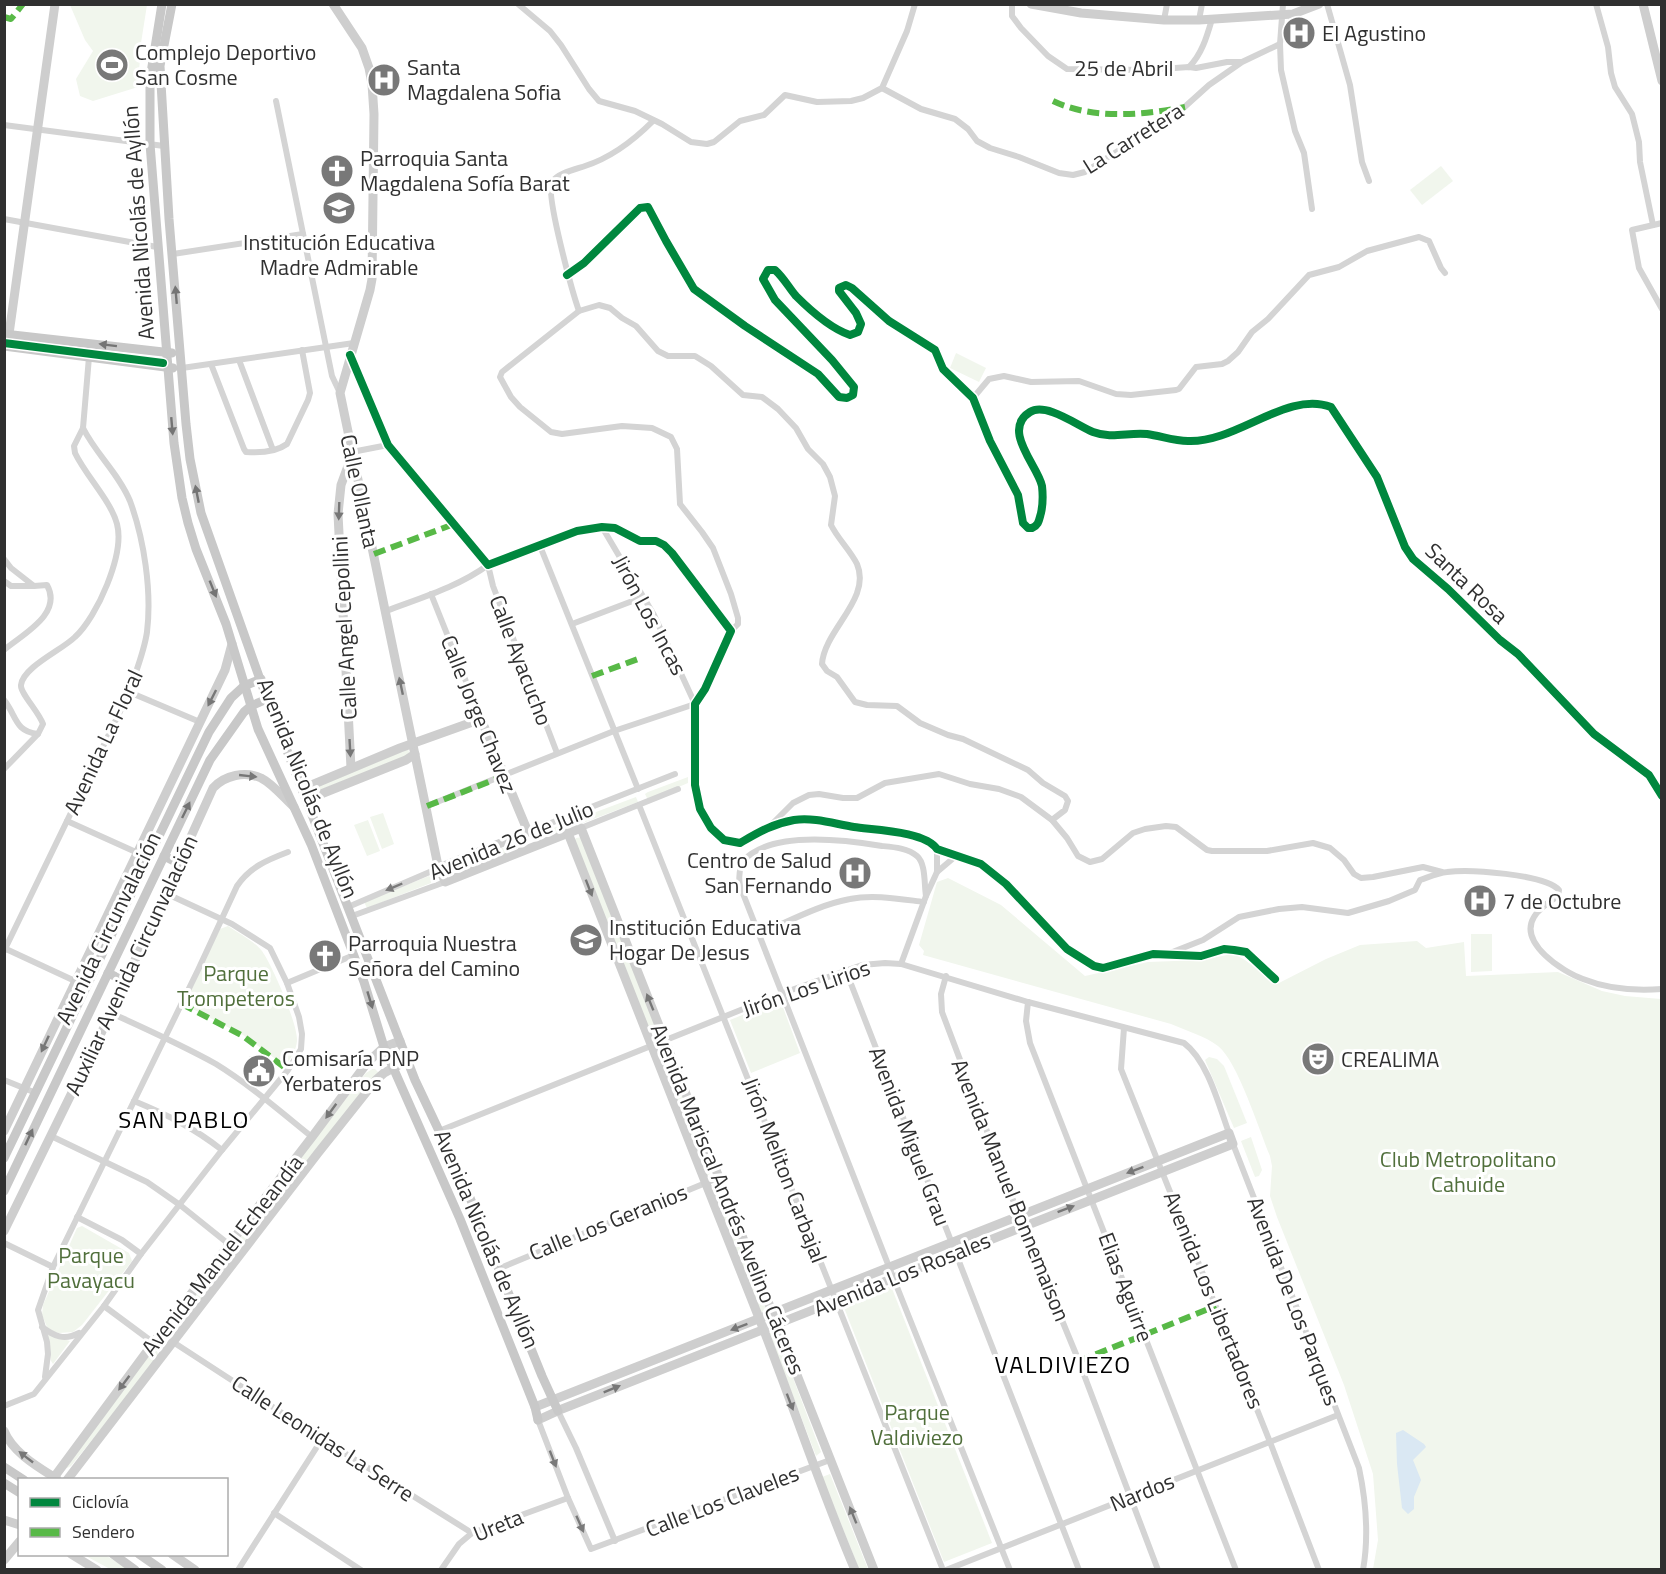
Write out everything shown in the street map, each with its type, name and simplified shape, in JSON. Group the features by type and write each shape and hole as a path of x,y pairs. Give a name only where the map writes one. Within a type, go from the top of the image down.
{"main road":[{"name":"Avenida Nicolás de Ayllón","path":"162,4 150,79 150,144 167,368 182,498 196,549 220,605 258,729 311,844 354,955 384,1047 460,1219 535,1407 538,1420"},
{"name":"Avenida Nicolás de Ayllón","path":"171,4 160,66 164,146 190,459 201,513 267,699 400,1041 466,1188 558,1410"},
{"path":"7,334 180,353"},
{"path":"4,346 167,368 182,368"},
{"name":"Avenida Circunvalación","path":"4,1158 209,732 231,698 244,686 261,679"},
{"name":"Avenida Circunvalación","path":"4,1191 210,760 251,706 267,699"},
{"path":"164,856 178,863"},
{"path":"108,973 125,981"},
{"path":"4,1467 22,1478"},
{"path":"4,1483 18,1492"},
{"path":"116,1556 135,1569"},
{"path":"142,1556 162,1569"}],"street":[{"path":"7,334 26,222 55,4"},
{"path":"333,4 366,56 374,104 372,279 340,393"},
{"path":"518,4 550,31 599,101 635,111 662,124 686,140 707,144 722,136 740,121 764,115 785,95 817,102 851,101 863,98 882,88 907,31 915,4"},
{"name":"25 de Abril","path":"1012,4 1012,16 1021,28 1048,56 1067,69 1147,70 1196,68 1227,62 1242,62"},
{"path":"1031,4 1164,20 1199,20 1283,9 1293,14 1319,4"},
{"path":"1164,20 1167,4"},
{"path":"1199,20 1202,4"},
{"path":"1327,4 1350,85 1362,162 1370,181"},
{"path":"1596,4 1608,47 1615,87 1632,114 1653,225"},
{"path":"1643,4 1658,54 1662,81"},
{"path":"1283,9 1280,44 1281,70 1295,131 1304,153 1312,209"},
{"path":"1188,67 1197,59 1207,37 1212,18"},
{"name":"La Carretera","path":"882,88 921,109 955,119 968,129 977,141 990,148 1059,173 1073,175 1084,172 1164,123 1209,85 1242,62 1280,44"},
{"name":"Calle Ollanta","path":"276,101 332,376 340,393 439,868 446,882"},
{"path":"579,311 567,275 551,194 552,182 619,148 653,121"},
{"path":"4,125 164,146"},
{"name":"Santa Rosa","path":"567,275 584,263 640,208 648,207 694,289 818,374 839,397 847,398 853,395 854,387 832,360 775,300 763,279 768,270 775,270 796,295 834,327 850,335 858,332 861,324 839,288 846,285 852,288 889,321 935,350 943,369 974,398 990,441 1018,495 1023,523 1028,528 1032,528 1039,522 1043,504 1042,485 1020,442 1025,417 1031,411 1037,409 1051,412 1106,436 1146,434 1191,441 1217,437 1304,403 1320,402 1331,407 1377,477 1405,547 1413,559 1533,668 1594,734 1649,775 1662,796"},
{"path":"4,219 157,247"},
{"path":"1662,223 1632,230 1639,268 1662,309"},
{"path":"172,254 303,234"},
{"path":"974,398 989,379 1004,376 1031,382 1079,381 1116,394 1131,395 1179,389 1196,367 1222,364 1228,361 1238,352 1251,332 1268,320 1298,285 1317,272 1339,267 1367,251 1419,237 1429,241 1445,273"},
{"path":"1052,820 1065,810 1068,801 1065,796 1043,783 1029,770 963,739 920,723 897,706 867,705 855,702 837,677 827,671 822,664 822,652 848,613 860,580 858,566 831,525 835,496 830,477 823,464 808,449 795,428 778,409 762,397 743,395 711,366 695,356 668,356 658,351 636,326 610,308 599,305 579,311 502,372 500,377 502,383 512,398 544,428 556,433 622,426 652,428 670,437 677,449 680,504 702,532 720,563 738,618 738,624 731,631 705,689 695,704 695,784 700,809 711,828 724,840 740,843 770,825 793,802 809,795 857,798 885,783 939,774 1021,797 1052,820 1078,856 1090,862 1102,859 1133,833 1167,826 1176,827 1207,850 1212,851 1268,851 1312,843 1330,848 1344,860 1354,874 1361,878 1423,867 1442,872 1475,871 1526,877 1556,886 1559,890 1558,896 1543,906 1534,916 1530,932 1535,943 1543,952 1566,970 1583,979 1640,990 1662,989"},
{"path":"182,368 354,343"},
{"path":"211,364 246,452 281,449 287,444 308,400 309,387 302,350"},
{"path":"350,355 388,445 488,565"},
{"path":"4,769 38,734 43,724 40,714 21,690 21,682 27,672 74,638 86,626 102,596 116,558 119,533 117,522 75,453 74,446 83,428 89,357"},
{"path":"239,360 273,450"},
{"name":"Avenida La Floral","path":"5,950 129,692 147,633 147,584 142,547 130,501 83,428"},
{"path":"352,453 388,445"},
{"name":"Calle Angel Cepollini","path":"351,768 338,514 341,485 352,453"},
{"path":"386,611 431,594 488,565 577,531 602,527 615,528 640,541 656,541 664,545 731,631"},
{"name":"Jirón Los Incas","path":"602,527 671,650 695,704"},
{"path":"540,546 638,789"},
{"path":"4,559 11,568 34,586"},
{"name":"Calle Ayacucho","path":"488,565 493,586 557,753"},
{"path":"4,581 11,586 47,585 51,595 44,618 4,650"},
{"name":"Calle Jorge Chavez","path":"431,594 528,832"},
{"path":"572,624 643,597"},
{"name":"Auxiliar Avenida Circunvalación","path":"4,1131 225,670 232,644"},
{"path":"129,692 200,722"},
{"path":"4,700 19,726 27,733 38,734"},
{"path":"426,806 614,731 695,704"},
{"path":"302,789 413,743 481,719"},
{"path":"306,800 406,760 415,754"},
{"name":"Avenida 26 de Julio","path":"350,911 439,868 675,774"},
{"name":"Auxiliar Avenida Circunvalación","path":"4,1231 7,1217 51,1136 111,1013 213,788 226,778 242,775 260,778 295,809"},
{"name":"Avenida 26 de Julio","path":"350,911 446,882 678,789"},
{"name":"Jirón Meliton Carbajal","path":"639,805 833,1295 945,1569"},
{"path":"770,825 797,820 888,830 926,841 937,849 981,864 998,877 1067,950 1094,966 1103,968 1153,954 1201,956 1224,949 1246,952 1275,979"},
{"path":"67,821 138,853"},
{"name":"Avenida Mariscal Andrés Avelino Cáceres","path":"580,828 874,1569"},
{"name":"Avenida Mariscal Andrés Avelino Cáceres","path":"568,833 855,1569"},
{"path":"925,899 921,861 915,855 903,849 838,839 774,844 750,854 740,866 738,877 891,1272 1010,1569"},
{"path":"901,964 937,872 937,849"},
{"path":"43,1383 48,1354 38,1310 53,1267 237,886 245,874 256,865 288,852"},
{"path":"937,872 957,855"},
{"path":"1412,868 1420,880"},
{"path":"1167,954 1203,940 1239,917 1302,907 1348,913 1389,902 1415,890 1420,880 1442,872"},
{"path":"4,1406 34,1394 222,1150 288,1070 301,1049 302,1034 299,1017 287,983 270,948 222,919 164,892"},
{"path":"759,934 824,906 852,898 925,899"},
{"path":"5,950 75,981"},
{"path":"287,983 354,955"},
{"name":"Jirón Los Lirios","path":"439,1131 783,993 862,965 901,964 1028,1002 1184,1043"},
{"name":"Avenida Miguel Grau","path":"846,970 1079,1569"},
{"name":"Avenida Manuel Bonnemaison","path":"946,976 941,994 942,1012 1019,1216 1079,1361 1158,1569"},
{"name":"Elias Aguirre","path":"1028,1002 1026,1021 1030,1043 1236,1569"},
{"path":"111,1013 216,1065 265,1099 312,1137"},
{"name":"Avenida Los Libertadores","path":"1124,1028 1121,1069 1319,1569"},
{"name":"Avenida Manuel Echeandía","path":"56,1478 154,1342 367,1063 384,1047 400,1041"},
{"name":"Avenida De Los Parques","path":"1184,1043 1194,1053 1208,1076 1359,1468 1364,1491 1366,1552 1363,1569"},
{"name":"Avenida Manuel Echeandía","path":"68,1478 376,1080 408,1060"},
{"path":"4,1080 36,1093"},
{"path":"134,1101 168,1115 199,1132 222,1150"},
{"name":"Avenida Los Rosales","path":"535,1407 774,1313 833,1295 891,1272 951,1243 1229,1133"},
{"path":"51,1136 147,1182 180,1204 241,1254"},
{"name":"Avenida Los Rosales","path":"891,1272 955,1253 1233,1144"},
{"path":"285,1171 297,1180"},
{"name":"Calle Los Geranios","path":"498,1269 720,1177"},
{"path":"77,1217 122,1240 141,1254"},
{"path":"4,1243 53,1267"},
{"name":"Avenida Los Rosales","path":"538,1420 778,1323 833,1295"},
{"path":"104,1306 166,1352"},
{"path":"42,1327 59,1337 75,1336 84,1330"},
{"name":"Calle Leonidas La Serre","path":"173,1342 472,1533"},
{"name":"Avenida Nicolás de Ayllón","path":"558,1410 615,1541"},
{"name":"Nardos","path":"945,1569 1338,1415"},
{"name":"Avenida Nicolás de Ayllón","path":"538,1420 568,1498 591,1549"},
{"path":"4,1431 18,1450 54,1478"},
{"path":"238,1569 322,1439"},
{"name":"Calle Los Claveles","path":"591,1549 830,1460"},
{"name":"Ureta","path":"441,1569 459,1544 472,1533 568,1498"},
{"path":"274,1513 361,1569"},
{"path":"4,1560 18,1543"},
{"path":"75,1556 98,1569"},
{"path":"175,1556 195,1569"}],"green space":[{"name":"Complejo Deportivo San Cosme","path":"70,5 147,5 141,43 138,87 93,101 80,96 76,79 93,51 85,40"},
{"path":"1441,166 1453,181 1422,205 1410,190"},
{"path":"956,353 986,368 979,382 950,368"},
{"path":"408,749 410,755 309,794 306,788"},
{"path":"688,777 688,783 648,800 645,794 648,792"},
{"path":"636,797 638,802 541,839 540,833"},
{"path":"383,813 394,844 382,849 370,817"},
{"path":"368,820 380,851 367,856 354,825"},
{"path":"583,837 655,1024 656,1030 651,1034 574,841 576,838"},
{"path":"525,839 527,847 469,869 466,863"},
{"path":"429,876 432,879 431,883 367,908 364,902"},
{"name":"Club Metropolitano Cahuide","path":"948,878 1001,905 1085,976 1148,962 1202,960 1236,955 1277,984 1360,945 1417,941 1426,948 1464,942 1466,976 1558,972 1602,991 1625,996 1661,999 1661,1569 1373,1569 1378,1540 1373,1474 1344,1385 1270,1196 1272,1166 1270,1156 1247,1097 1226,1054 1202,1036 1171,1024 923,955 924,951 919,945 937,882"},
{"name":"Parque Trompeteros","path":"228,926 259,947 284,995 297,1041 285,1066 243,1035 183,1004 220,929"},
{"path":"1471,934 1492,934 1492,971 1471,972"},
{"path":"777,1001 781,1002 800,1053 751,1073 730,1020"},
{"path":"661,1050 665,1053 711,1168 712,1172 707,1176 659,1055"},
{"path":"1209,1057 1217,1059 1224,1066 1247,1123 1234,1128 1205,1060"},
{"path":"374,1068 379,1075 297,1175 292,1168 366,1073"},
{"path":"1251,1137 1262,1170 1259,1176 1255,1177 1241,1141"},
{"path":"283,1181 286,1181 289,1186 242,1246 238,1245 236,1241"},
{"path":"721,1189 768,1310 761,1312 714,1192"},
{"name":"Parque Pavayacu","path":"82,1226 129,1253 132,1261 82,1325 73,1332 51,1331 42,1315 43,1305 77,1228"},
{"path":"228,1254 232,1260 170,1337 166,1331 224,1255"},
{"name":"Parque Valdiviezo","path":"891,1286 992,1543 944,1562 843,1305"},
{"path":"769,1333 776,1333 821,1452 816,1456"},
{"path":"47,1334 70,1341 53,1364 51,1361"},
{"path":"153,1350 157,1351 159,1357 71,1466 65,1469"},
{"path":"830,1474 868,1569 859,1569 822,1477"},
{"path":"86,1556 107,1556 128,1569 110,1569"}],"shaded area":[{"path":"1403,1430 1426,1447 1413,1460 1421,1480 1414,1497 1414,1509 1408,1514 1402,1508 1397,1464 1396,1433"}],"marked path":[{"path":"4,17 11,19 23,4"},
{"path":"1053,101 1085,111 1118,114 1185,107"},
{"path":"374,554 454,524"},
{"path":"592,676 638,659"},
{"path":"427,806 504,776"},
{"path":"182,1004 243,1036 288,1070"},
{"path":"1079,1361 1216,1306"}],"cycle path":[{"path":"567,275 584,263 640,208 648,207 694,289 818,374 839,397 847,398 853,395 854,387 832,360 775,300 763,279 768,270 775,270 808,307 829,324 850,335 858,332 861,324 839,288 846,285 852,288 889,321 935,350 943,369 973,398 990,441 1018,495 1023,523 1028,528 1034,527 1038,522 1043,500 1042,486 1020,438 1019,428 1022,420 1030,412 1037,410 1053,412 1100,434 1147,434 1188,441 1225,434 1297,405 1314,404 1331,407 1377,477 1405,547 1413,559 1518,654 1594,734 1649,775 1662,796"},
{"path":"4,343 163,363"},
{"path":"350,355 388,445 488,565 577,531 602,527 615,528 640,541 656,541 672,553 731,631 705,689 695,704 695,785 700,809 711,828 724,840 740,843 772,826 802,819 911,835 922,838 937,849 981,864 1006,884 1067,949 1094,966 1103,968 1153,954 1201,956 1224,949 1246,952 1275,979"}],"place":[{"name":"El Agustino","path":"1299,33"},
{"name":"Complejo Deportivo San Cosme","path":"112,65"},
{"name":"Santa Magdalena Sofia","path":"384,80"},
{"name":"Parroquia Santa Magdalena Sofía Barat","path":"337,171"},
{"name":"Institución Educativa Madre Admirable","path":"339,208"},
{"name":"Centro de Salud San Fernando","path":"855,873"},
{"name":"7 de Octubre","path":"1480,901"},
{"name":"Institución Educativa Hogar De Jesus","path":"586,940"},
{"name":"Parroquia Nuestra Señora del Camino","path":"325,956"},
{"name":"CREALIMA","path":"1318,1059"},
{"name":"Comisaría PNP Yerbateros","path":"259,1071"}],"district":[{"name":"SAN PABLO","path":"184,1120"},
{"name":"VALDIVIEZO","path":"1063,1365"}]}
